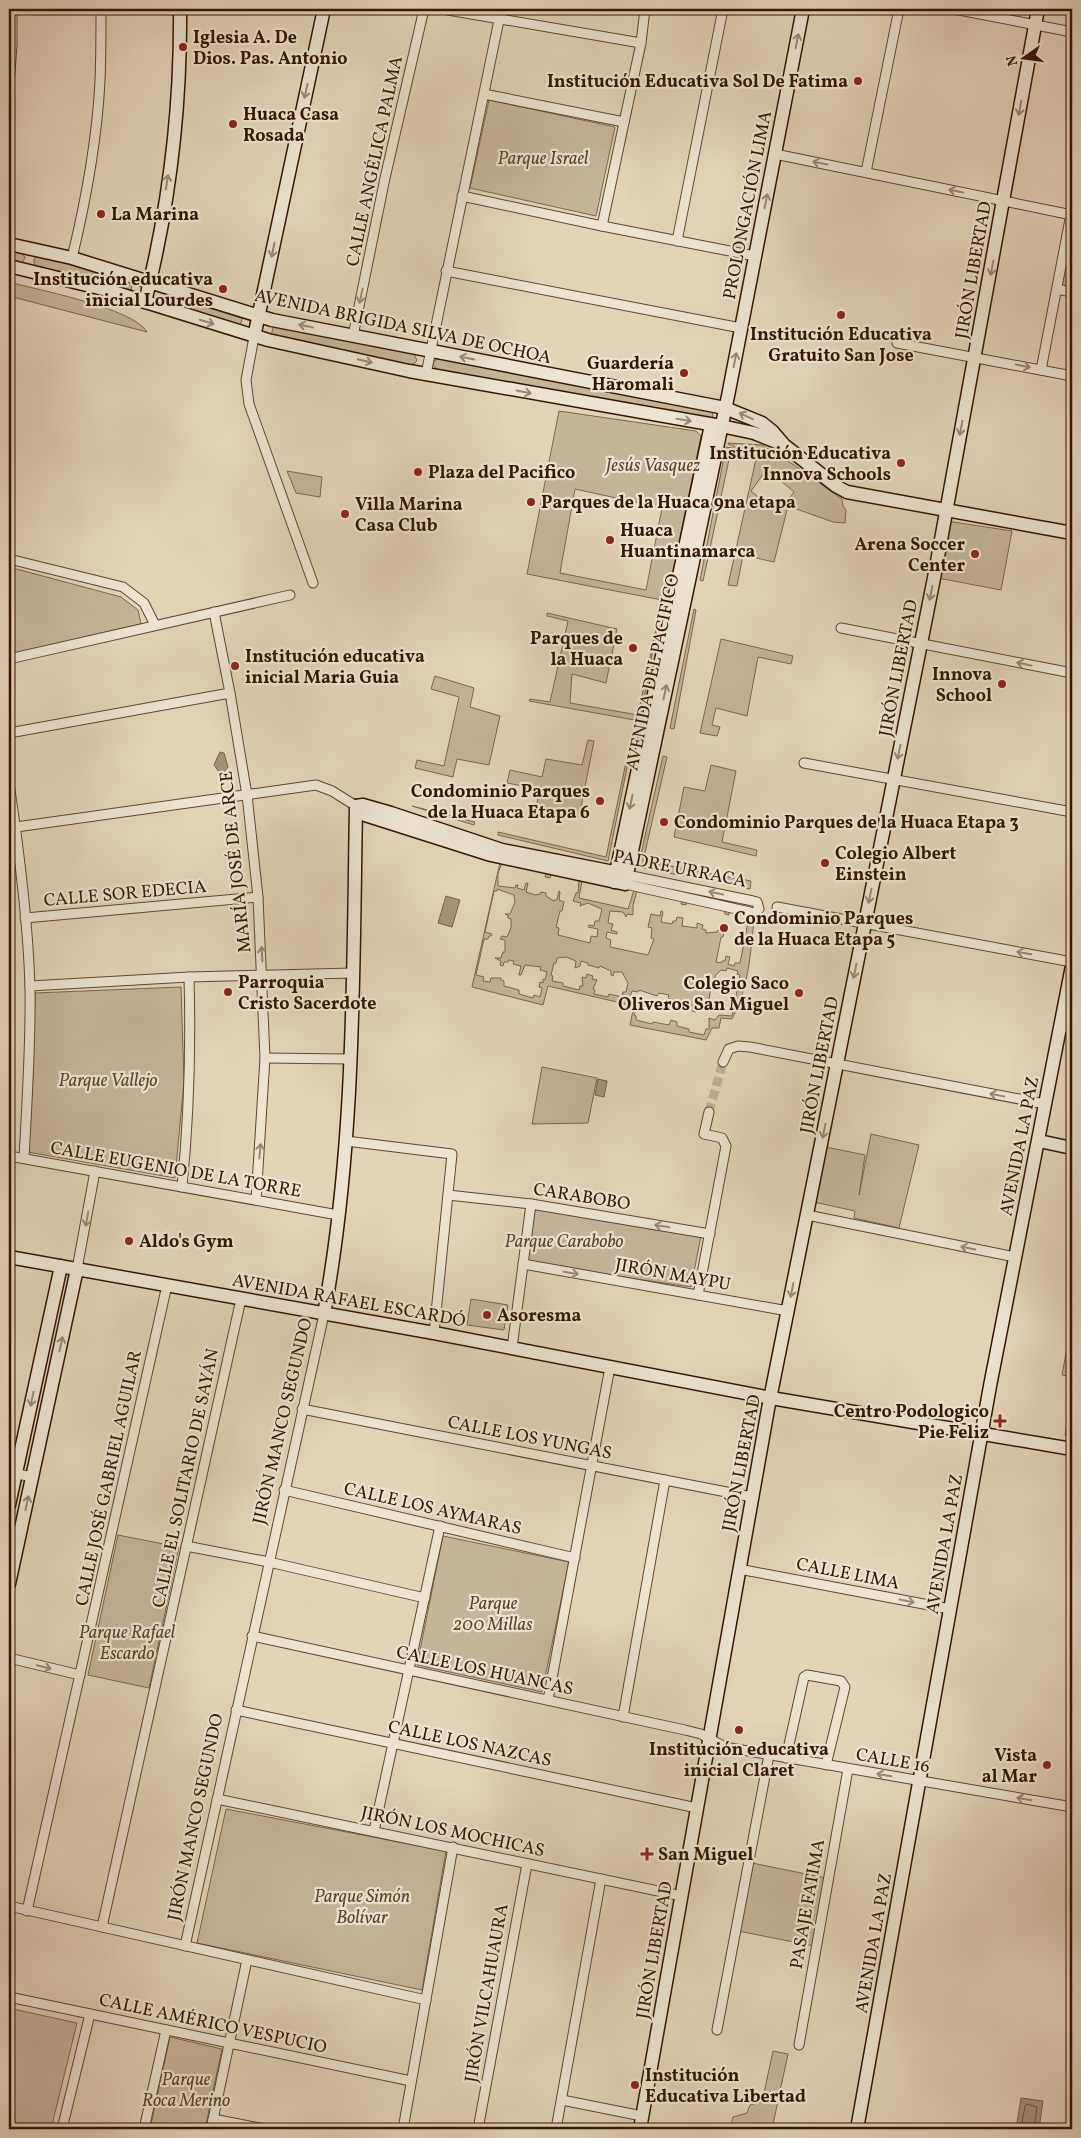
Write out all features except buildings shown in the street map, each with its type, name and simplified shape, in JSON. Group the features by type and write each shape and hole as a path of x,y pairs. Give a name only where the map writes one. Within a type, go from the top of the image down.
{"street":[{"path":"9,86 12,9"},
{"path":"72,258 89,176 96,128 100,82 102,9"},
{"path":"145,302 173,146 180,9"},
{"path":"314,583 249,404 246,380 324,9"},
{"name":"CALLE ANGÉLICA PALMA","path":"353,336 385,178 424,9"},
{"path":"442,9 641,43"},
{"path":"602,226 641,43 645,9"},
{"path":"677,241 723,9"},
{"name":"PROLONGACIÓN LIMA","path":"725,408 803,9"},
{"path":"866,172 899,9"},
{"path":"954,9 1072,32"},
{"name":"JIRÓN LIBERTAD","path":"641,2123 752,1497 836,1064 921,644 1038,9"},
{"path":"426,374 499,20"},
{"path":"484,94 624,122"},
{"path":"775,154 1072,215 1041,370"},
{"path":"462,196 755,256"},
{"name":"AVENIDA BRIGIDA SILVA DE OCHOA","path":"9,244 72,258 259,316 725,408 762,424 772,431 784,445 836,486 847,492 1072,533"},
{"path":"26,270 31,248"},
{"name":"AVENIDA BRIGIDA SILVA DE OCHOA","path":"9,266 107,290 254,336 426,374 716,425 754,433 784,445"},
{"path":"446,271 741,328"},
{"path":"1057,289 1072,292"},
{"path":"897,343 975,356 1072,376"},
{"name":"AVENIDA DEL PACIFICO","path":"621,878 716,425 725,408"},
{"path":"9,559 123,587 144,603 155,625"},
{"path":"9,658 290,595"},
{"name":"MARÍA JOSÉ DE ARCE","path":"214,612 247,795 258,897 266,1058 256,1200"},
{"path":"841,628 1072,673"},
{"path":"9,733 230,693"},
{"path":"804,763 1072,812"},
{"path":"9,783 12,827 25,918 30,986 29,1077 24,1158"},
{"name":"PADRE URRACA","path":"12,827 316,786 325,787 356,806 363,805 398,815 502,850 621,878 754,913 759,909 757,902 753,901 621,878"},
{"name":"JIRÓN MANCO SEGUNDO","path":"185,1946 324,1314 346,1141 353,974 356,806"},
{"name":"CALLE SOR EDECIA","path":"25,918 258,897"},
{"path":"776,907 1072,962"},
{"name":"AVENIDA LA PAZ","path":"857,2129 982,1433 1045,1104 1066,1027 1072,966"},
{"path":"30,986 189,977 353,974"},
{"path":"182,1187 188,1141 190,1080 189,977"},
{"path":"723,1062 729,1049 742,1046 1045,1104"},
{"path":"266,1058 350,1059"},
{"path":"698,1295 726,1146 722,1138 704,1134 709,1112"},
{"path":"346,1141 452,1154 434,1333"},
{"path":"1038,1141 1072,1148"},
{"name":"CALLE EUGENIO DE LA TORRE","path":"9,1156 338,1215"},
{"path":"9,1584 77,1269 95,1171"},
{"name":"CARABOBO","path":"448,1195 531,1204 710,1234"},
{"path":"512,1348 531,1204"},
{"path":"807,1215 1016,1257"},
{"name":"AVENIDA RAFAEL ESCARDÓ","path":"9,1257 434,1333 771,1398 1072,1449"},
{"name":"JIRÓN MAYPU","path":"523,1264 788,1311"},
{"path":"9,1506 12,1472 61,1266"},
{"name":"CALLE JOSÉ GABRIEL AGUILAR","path":"27,1911 167,1286"},
{"name":"CALLE EL SOLITARIO DE SAYÁN","path":"102,1928 241,1299"},
{"path":"548,1700 610,1367"},
{"name":"CALLE LOS YUNGAS","path":"302,1409 752,1497"},
{"path":"12,1472 32,1477"},
{"path":"623,1717 665,1480"},
{"name":"CALLE LOS AYMARAS","path":"284,1490 575,1558"},
{"path":"374,1831 440,1526"},
{"path":"186,1546 268,1562 425,1598"},
{"name":"CALLE LIMA","path":"739,1570 950,1609"},
{"name":"CALLE LOS HUANCAS","path":"252,1636 693,1732 709,1739"},
{"path":"9,1658 80,1675"},
{"path":"786,1758 804,1676 808,1675 841,1681 845,1687 826,1765"},
{"name":"CALLE LOS NAZCAS","path":"236,1710 697,1808"},
{"name":"CALLE 16","path":"709,1739 726,1747 1072,1807"},
{"path":"717,2030 769,1755"},
{"name":"PASAJE FATIMA","path":"798,2045 848,1769"},
{"name":"JIRÓN LOS MOCHICAS","path":"217,1798 682,1896"},
{"path":"403,2129 453,1847"},
{"name":"JIRÓN VILCAHUAURA","path":"478,2129 526,1864"},
{"path":"556,2129 601,1879"},
{"path":"9,1906 426,2000"},
{"path":"211,2129 247,1960"},
{"path":"9,2007 10,1997"},
{"name":"CALLE AMÉRICO VESPUCIO","path":"10,1997 411,2081"},
{"path":"62,2129 90,2014"},
{"path":"144,2129 166,2030"},
{"path":"562,2100 641,2123"},
{"path":"213,2119 265,2129"}],"green space":[{"name":"Parque Israel","path":"489,100 615,127 596,216 470,188"},
{"path":"1072,224 1072,292 1060,290"},
{"path":"9,250 22,252 25,258 21,264 9,264"},
{"path":"39,255 133,281 131,290 37,267 34,259"},
{"path":"9,282 105,308 138,323 147,332 9,296"},
{"path":"167,292 243,316 240,326 163,302"},
{"path":"274,325 413,353 417,360 410,365 332,350 271,335"},
{"path":"440,359 711,408 713,416 711,419 437,370 433,364 435,360"},
{"name":"Jesús Vasquez","path":"559,411 696,431 701,436 667,600 527,574","holes":["575,489 662,508 646,590 560,573"]},
{"path":"728,444 762,445 842,499 846,510 845,523 833,522 788,506 774,562 743,555 737,586 728,585 756,459 730,455 703,581 700,580 726,447 740,449","holes":["767,469 794,492 778,513 751,491"]},
{"path":"287,471 322,477 320,497 296,493"},
{"name":"Arena Soccer Center","path":"947,521 1012,531 1001,590 938,578"},
{"path":"9,567 121,597 138,610 141,624 9,654"},
{"path":"662,600 640,721 529,701 530,699 550,702 568,621 547,616 547,613 617,629 606,683 572,674 570,703 638,715"},
{"path":"694,609 696,610 674,729 670,728"},
{"path":"721,639 793,656 791,664 758,657 747,716 716,708 712,725 720,727 717,736 700,733"},
{"path":"435,676 474,688 470,707 500,716 489,765 457,759 453,777 415,768 417,760 444,766 459,697 431,689"},
{"path":"588,740 594,741 579,817 536,807 540,789 507,783 510,770 542,777 546,759 582,765"},
{"path":"629,748 631,748 608,861 498,835 498,832 606,857"},
{"path":"663,756 667,757 643,861 751,881 750,889 638,867"},
{"path":"711,765 736,771 722,842 757,850 756,856 674,837 684,787 705,791"},
{"path":"412,806 475,822 474,825"},
{"path":"501,858 583,875 579,898 628,909 636,884 755,909 749,966 743,993 732,1019 721,1018 719,1028 712,1028 706,1040 630,1025 634,1006 548,986 543,1005 472,987","holes":["502,863 546,873 545,877 550,878 551,874 579,880 578,893 576,893 573,901 581,903 580,906 588,903 602,909 599,921 595,921 594,926 589,925 588,927 598,929 597,937 591,936 590,943 558,935 559,928 556,927 564,902 559,900 560,892 554,901 546,896 546,893 541,892 535,895 526,892 528,883 526,883 524,890 517,888 518,885 515,888 498,886 498,873","497,889 514,895 515,902 510,914 505,914 511,919 511,928 507,937 502,936 500,939 505,940 505,952 503,952 501,958 495,958 501,961 500,965 503,966 504,962 514,961 513,964 521,966 519,975 521,975 525,965 541,967 540,970 547,972 543,983 540,982 539,987 542,988 540,997 534,995 533,998 519,994 519,990 504,986 504,981 501,978 491,978 490,982 483,981 484,977 476,975 484,939 488,939 492,934 485,932 494,891 497,891","637,891 682,900 681,904 686,905 687,901 724,909 725,914 729,915 729,912 745,914 749,917 740,963 735,963 734,966 728,964 730,957 726,956 725,961 721,963 716,962 721,937 723,937 724,932 718,930 717,932 706,933 706,930 702,929 703,925 697,923 697,928 682,926 683,918 677,917 676,921 673,921 672,924 661,922 663,912 661,911 660,916 651,914 648,927 652,928 651,938 654,939 648,955 610,947 611,940 606,938 607,932 617,934 617,932 611,930 613,924 608,923 610,911 623,912 626,917 627,914 633,915 633,905","566,957 576,961 575,968 580,966 581,961 588,963 588,965 599,968 600,966 611,971 613,976 614,972 622,972 628,983 626,992 623,992 622,997 609,994 608,997 594,994 595,990 593,989 597,980 592,979 593,976 587,974 586,978 582,977 583,986 580,986 579,990 563,986 563,983 552,981 553,976 551,975 554,963 556,963 557,958","727,968 738,971 737,974 740,975 732,1016 719,1015 715,1020 709,1018 709,1029 706,1029 704,1035 689,1032 689,1029 677,1026 677,1022 671,1020 669,1025 653,1022 652,1024 636,1020 634,1015 639,1006 632,1004 632,1001 629,1000 632,991 638,992 639,990 657,996 659,993 669,995 668,998 674,1001 673,1004 678,1006 680,1001 690,1001 689,1005 693,1006 692,1011 696,1012 698,1003 708,1006 711,988 718,989 720,984 716,983 715,976 721,970 726,971"]},
{"name":"Parque Vallejo","path":"181,987 184,1081 175,1178 28,1152 33,1074 35,993"},
{"path":"542,1067 597,1078 588,1123 532,1124"},
{"path":"871,1134 919,1145 899,1228 854,1218 855,1211 809,1201 821,1146 865,1155 859,1195"},
{"name":"Parque Carabobo","path":"535,1208 701,1236 691,1287 527,1263"},
{"name":"Asoresma","path":"471,1299 508,1305 504,1330 467,1325"},
{"path":"1072,1321 1072,1377 1062,1375"},
{"path":"1072,1391 1072,1436 1065,1435"},
{"name":"Parque Rafael Escardo","path":"118,1535 179,1547 149,1688 88,1675"},
{"name":"Parque 200 Millas","path":"443,1536 569,1562 542,1692 417,1665"},
{"name":"Parque Simón Bolívar","path":"226,1809 446,1851 422,1990 197,1943"},
{"path":"752,1863 826,1878 814,1946 738,1931"},
{"path":"13,2009 77,2023 51,2129 9,2129 9,2028"},
{"name":"Parque Roca Merino","path":"170,2037 222,2049 205,2129 150,2129"},
{"path":"773,2051 788,2054 772,2129 730,2129 733,2117 747,2113 750,2105 762,2102"}],"water":[{"path":"220,752 224,753 228,767 224,772 219,772 214,765"},
{"path":"446,896 460,900 452,927 438,923"},
{"path":"598,1079 607,1081 604,1097 595,1095"},
{"path":"1021,2098 1043,2101 1039,2129 1016,2129"}],"tunnel":[{"path":"709,1112 723,1062"}],"place":[{"name":"Iglesia A. De Dios. Pas. Antonio","path":"183,47"},
{"name":"Institución Educativa Sol De Fatima","path":"858,81"},
{"name":"Huaca Casa Rosada","path":"233,124"},
{"name":"La Marina","path":"101,214"},
{"name":"Institución educativa inicial Lourdes","path":"223,289"},
{"name":"Institución Educativa Gratuito San Jose","path":"841,315"},
{"name":"Guardería Haromali","path":"684,373"},
{"name":"Institución Educativa Innova Schools","path":"901,463"},
{"name":"Plaza del Pacifico","path":"418,472"},
{"name":"Parques de la Huaca 9na etapa","path":"531,502"},
{"name":"Villa Marina Casa Club","path":"345,514"},
{"name":"Huaca Huantinamarca","path":"610,540"},
{"name":"Arena Soccer Center","path":"975,554"},
{"name":"Parques de la Huaca","path":"633,648"},
{"name":"Institución educativa inicial Maria Guia","path":"235,666"},
{"name":"Innova School","path":"1002,684"},
{"name":"Condominio Parques de la Huaca Etapa 6","path":"600,801"},
{"name":"Condominio Parques de la Huaca Etapa 3","path":"664,822"},
{"name":"Colegio Albert Einstein","path":"825,863"},
{"name":"Condominio Parques de la Huaca Etapa 5","path":"724,928"},
{"name":"Parroquia Cristo Sacerdote","path":"228,992"},
{"name":"Colegio Saco Oliveros San Miguel","path":"799,993"},
{"name":"Aldo's Gym","path":"129,1241"},
{"name":"Asoresma","path":"487,1315"},
{"name":"Centro Podologico Pie Feliz","path":"1000,1421"},
{"name":"Institución educativa inicial Claret","path":"739,1730"},
{"name":"Vista al Mar","path":"1047,1765"},
{"name":"San Miguel","path":"647,1854"},
{"name":"Institución Educativa Libertad","path":"635,2085"}]}
